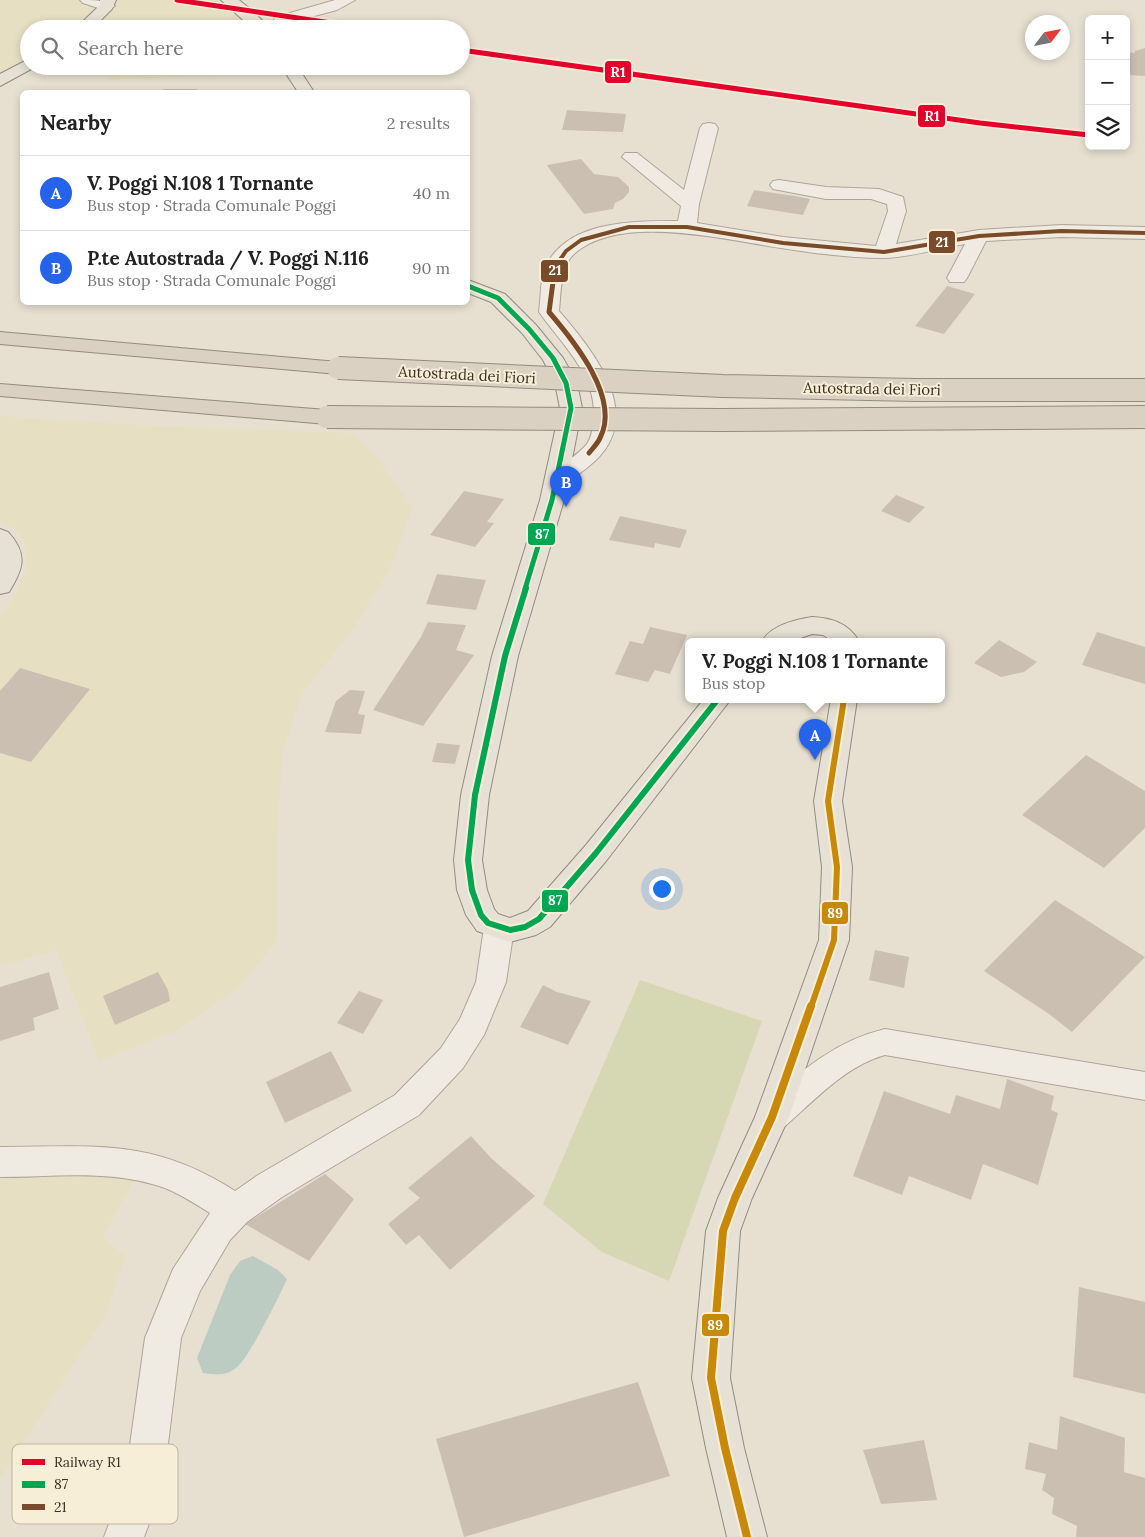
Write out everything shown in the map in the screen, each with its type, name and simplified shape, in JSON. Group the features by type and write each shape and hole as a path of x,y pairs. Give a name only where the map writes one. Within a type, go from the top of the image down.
{"highway":[{"name":"Autostrada dei Fiori","path":"0,338 338,368 723,386 915,390 1145,390"},
{"name":"Autostrada dei Fiori","path":"0,390 327,416 691,420 1145,417"}],"main road":[{"path":"229,0 254,20"},
{"path":"91,20 107,3"},
{"path":"0,81 20,69"},
{"path":"295,75 305,90"},
{"path":"470,287 498,298 509,307 553,358 566,384 571,408 556,479 505,656 475,796 468,860 472,890 481,915 488,923 510,930 525,927 538,919 558,898 715,703"},
{"path":"0,537 10,547 11,559 0,586"},
{"path":"779,638 786,632 809,625 834,630 843,638"},
{"path":"747,1537 725,1448 711,1378 723,1231 735,1198 772,1117 834,940 837,867 828,801 843,703"}],"street":[{"path":"88,0 107,3"},
{"path":"279,19 332,7 348,0"},
{"path":"687,226 690,204 709,128"},
{"path":"631,157 690,204"},
{"path":"779,185 828,193 873,194 889,197 896,201 897,212 884,252"},
{"path":"556,479 595,447 603,434 604,416 600,388 589,364 573,340 549,312 555,267 566,251 581,240 629,227 687,226 783,243 884,252 979,236 1062,231 1145,234"},
{"path":"957,278 979,236"},
{"path":"149,1444 163,1338 186,1280 218,1229 235,1211 270,1186 399,1110 431,1082 452,1058 473,1026 491,982 499,928"},
{"path":"772,1117 844,1058 872,1044 885,1042 1145,1086"},
{"path":"0,1162 103,1162 138,1165 171,1174 210,1194 235,1211"},
{"path":"124,1537 129,1524"}],"shaded area":[{"path":"0,0 221,0 243,20 20,20 20,63 0,75"},
{"path":"108,75 233,75 107,80"},
{"path":"0,416 143,425 353,433 375,455 413,507 391,567 351,632 303,692 283,752 277,834 277,941 238,988 174,1032 99,1061 56,950 0,967 0,753 31,762 89,689 50,676 30,672 0,691 0,616 16,593 26,569 26,554 23,539 14,529 0,520"},
{"path":"84,1172 135,1178 103,1237 126,1257 105,1316 23,1444 12,1444 12,1460 0,1479 0,1177"},
{"path":"253,1256 278,1270 287,1279 278,1299 241,1363 232,1371 224,1374 203,1373 197,1358 230,1275 240,1261"}],"green space":[{"path":"640,980 762,1021 669,1281 602,1252 543,1204"}],"building":[{"path":"1145,48 1145,76 1130,75 1130,52 1135,53 1135,51"},
{"path":"163,89 198,89 197,90"},
{"path":"567,110 626,114 623,132 562,130"},
{"path":"581,159 594,174 618,177 629,187 629,192 623,199 615,203 613,209 584,214 547,165"},
{"path":"754,190 810,199 803,215 747,206"},
{"path":"947,286 975,294 944,334 915,326"},
{"path":"464,491 504,499 487,522 494,523 475,547 430,535"},
{"path":"896,495 925,507 909,523 881,511"},
{"path":"620,516 687,530 680,548 655,543 654,548 609,540"},
{"path":"437,574 486,580 476,610 426,604"},
{"path":"428,622 466,625 456,650 474,655 423,726 373,710 421,637"},
{"path":"650,627 687,635 670,674 655,670 648,682 615,674 630,641 643,644"},
{"path":"1097,632 1145,647 1145,684 1082,665"},
{"path":"999,640 1037,662 1024,672 1001,677 974,663"},
{"path":"20,668 90,689 31,762 0,753 0,691"},
{"path":"350,690 365,691 358,714 365,715 361,734 325,732 336,701"},
{"path":"437,743 460,745 455,764 432,762"},
{"path":"1086,755 1145,791 1145,828 1104,868 1022,815"},
{"path":"1055,900 1145,957 1072,1032 1049,1014 984,971"},
{"path":"875,950 909,957 904,988 869,980"},
{"path":"49,972 59,1009 33,1018 35,1030 0,1041 0,987"},
{"path":"158,972 168,990 170,1001 115,1025 103,996"},
{"path":"543,985 557,992 591,1001 568,1045 520,1027"},
{"path":"359,991 383,1000 363,1034 337,1023"},
{"path":"331,1051 352,1091 285,1123 266,1082"},
{"path":"1007,1079 1054,1096 1051,1110 1058,1113 1038,1185 983,1164 971,1200 909,1176 902,1195 853,1176 884,1091 950,1114 956,1095 1000,1109"},
{"path":"471,1136 492,1159 535,1196 450,1270 419,1235 406,1245 388,1224 420,1198 408,1188"},
{"path":"325,1174 354,1199 309,1261 245,1224"},
{"path":"1079,1287 1145,1302 1145,1394 1073,1377"},
{"path":"638,1382 670,1476 464,1537 436,1439"},
{"path":"1060,1416 1125,1438 1124,1472 1145,1478 1145,1537 1076,1537 1077,1526 1052,1514 1054,1498 1042,1490 1046,1474 1025,1469 1029,1442 1057,1450"},
{"path":"924,1440 937,1500 881,1504 863,1450"}],"rail line":[{"name":"R1","path":"177,0 311,20"},
{"name":"R1","path":"470,51 980,123 1085,135"}],"transit line":[{"name":"21","path":"589,453 601,437 605,419 603,399 596,379 586,360 549,312 555,267 566,251 581,240 629,227 687,227 783,243 884,252 979,236 1061,231 1145,233"},
{"name":"87","path":"470,287 498,298 529,329 553,358 566,383 571,408 552,500 505,656 475,795 468,860 472,890 481,915 488,923 510,930 525,927 539,919 596,853 715,703"},
{"name":"89","path":"747,1537 725,1448 711,1378 723,1231 735,1198 772,1117 834,940 837,867 828,801 843,703"}],"place":[{"name":"P.te Autostrada / V. Poggi N.116","path":"566,507"},
{"name":"V. Poggi N.108 1 Tornante","path":"815,760"}]}
